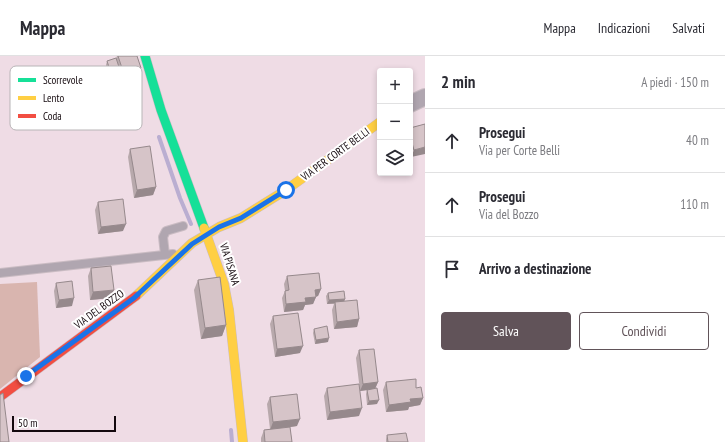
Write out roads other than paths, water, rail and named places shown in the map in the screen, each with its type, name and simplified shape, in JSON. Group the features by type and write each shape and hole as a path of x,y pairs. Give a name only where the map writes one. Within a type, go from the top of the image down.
{"street":[{"name":"VIA PISANA","path":"145,56 204,236 224,284 229,310 243,442"},
{"path":"413,103 425,97"},
{"name":"VIA PER CORTE BELLI","path":"204,236 241,218 286,190 377,124"},
{"name":"VIA DEL BOZZO","path":"0,397 26,376 134,298 182,252 204,236"}],"lane":[{"path":"165,255 163,237 166,231 183,226"},
{"path":"0,273 182,252"}],"waterway":[{"path":"159,137 180,198 191,224"},
{"path":"231,430 232,442"}]}
